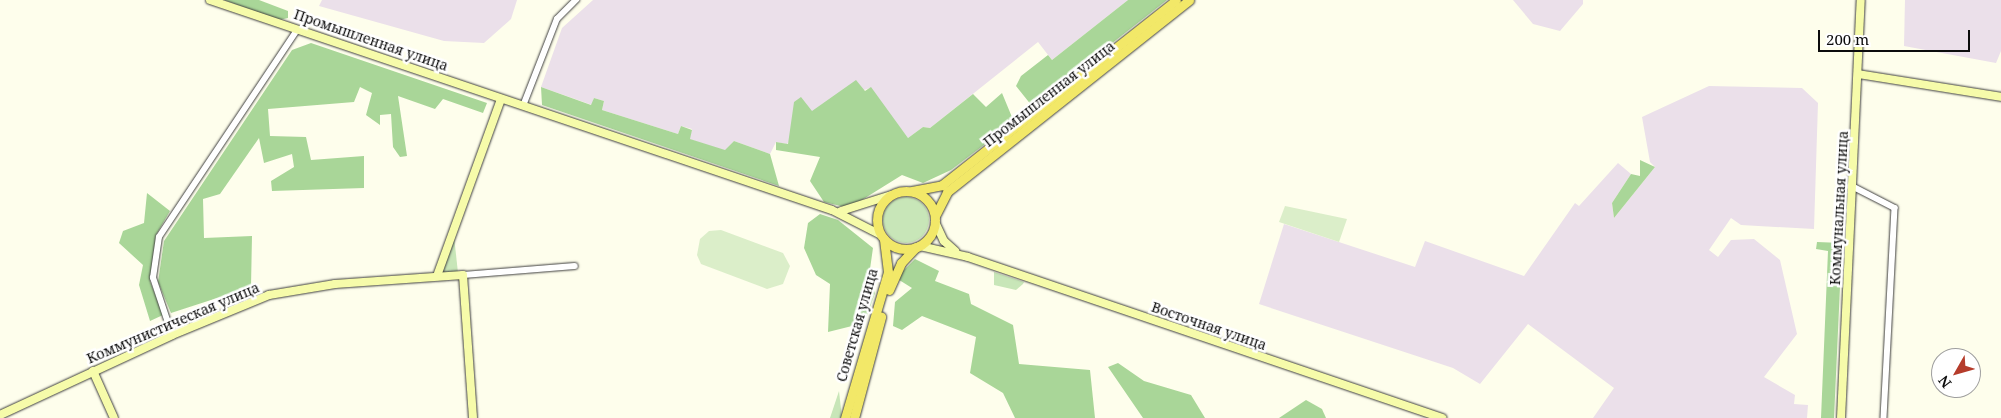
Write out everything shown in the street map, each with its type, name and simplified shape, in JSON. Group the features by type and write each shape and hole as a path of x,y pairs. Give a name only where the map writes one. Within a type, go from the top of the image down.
{"main road":[{"name":"Промышленная улица","path":"935,219 947,192 1176,0"},
{"name":"Промышленная улица","path":"912,191 942,185 1189,0"},
{"path":"912,191 928,201 935,219 929,237 918,246 899,248 883,237 878,213 891,195 912,191"},
{"name":"Советская улица","path":"883,237 889,263 884,297"},
{"name":"Советская улица","path":"845,418 884,297 898,269 918,246"},
{"name":"Советская улица","path":"854,418 877,318"}],"street":[{"name":"Промышленная улица","path":"210,0 832,210 883,237"},
{"path":"523,106 557,19 576,0"},
{"name":"Коммунальная улица","path":"1841,418 1861,0"},
{"path":"172,334 153,278 159,238 297,30"},
{"path":"1858,74 2001,97"},
{"path":"437,276 501,99"},
{"path":"1852,186 1895,208 1884,418"},
{"name":"Промышленная улица","path":"832,210 850,211 891,195"},
{"name":"Восточная улица","path":"935,219 944,241 968,257"},
{"name":"Восточная улица","path":"918,246 968,257 1442,418"},
{"name":"Коммунистическая улица","path":"0,415 172,334 269,295 335,284 574,266"},
{"path":"463,275 473,418"},
{"path":"93,371 114,418"}],"shaded area":[{"path":"322,0 517,0 511,19 484,43 444,41 319,6"},
{"path":"593,0 1128,0 1052,60 1038,42 930,128 923,127 908,138 870,88 822,104 787,144 776,142 770,154 734,141 725,151 689,139 692,129 681,126 678,134 602,110 604,101 594,98 592,105 541,87 562,28"},
{"path":"1513,0 1583,0 1583,4 1560,31 1533,24"},
{"path":"1905,0 2001,0 2001,51 1996,63 1904,46"},
{"path":"1709,86 1802,88 1818,103 1814,229 1741,225 1731,218 1709,250 1718,257 1731,240 1754,239 1780,260 1797,334 1764,377 1795,395 1794,404 1808,405 1807,418 1593,418 1614,388 1528,324 1480,384 1453,368 1259,304 1284,224 1415,267 1425,241 1524,276 1575,203 1579,206 1618,163 1631,174 1612,203 1614,218 1655,167 1650,162 1642,117"}],"green space":[{"path":"224,0 259,0 288,11 288,18 279,20"},
{"path":"1128,0 1167,0 1032,106 1016,86 1021,76 1048,55 1052,60"},
{"path":"311,43 487,103 483,113 443,99 435,109 398,96 407,156 400,157 393,147 391,114 380,115 380,125 366,115 372,93 360,87 354,102 268,109 270,136 306,137 311,160 364,156 364,188 272,191 271,181 294,167 292,154 264,163 259,138 220,194 203,199 204,238 252,236 251,287 171,313 158,282 164,241 292,50"},
{"path":"856,80 865,91 871,87 908,138 923,127 930,128 973,94 986,107 1002,93 1014,122 951,170 923,183 902,175 849,208 824,202 810,181 820,157 776,150 776,142 788,144 794,102 801,97 812,111"},
{"path":"541,87 591,105 594,98 604,101 602,110 678,134 681,126 692,130 690,139 725,150 734,141 770,154 779,186 542,105"},
{"path":"1640,160 1655,167 1614,218 1612,203 1631,174 1640,176"},
{"path":"147,193 170,211 156,235 150,281 163,315 150,321 139,285 143,265 119,243 123,231 144,223"},
{"path":"906,197 919,201 925,207 929,220 925,233 919,239 906,243 893,239 887,233 883,220 887,207 893,201"},
{"path":"1285,206 1347,219 1339,242 1279,222"},
{"path":"820,214 838,220 873,248 869,276 875,293 867,316 852,326 828,332 830,284 816,275 804,248 808,223"},
{"path":"721,230 783,253 790,266 783,284 767,289 701,264 697,255 700,239 709,231"},
{"path":"454,236 458,273 441,273"},
{"path":"1817,242 1842,243 1834,418 1821,418 1828,251 1816,249"},
{"path":"915,259 939,271 935,281 969,294 971,304 1013,325 1019,364 1090,370 1095,418 1015,418 1003,393 970,373 976,337 922,316 902,330 893,326 895,302 912,288 896,278"},
{"path":"994,272 1024,282 1016,290 994,285"},
{"path":"1118,363 1144,381 1191,395 1205,418 1143,418 1108,367"},
{"path":"839,391 842,418 830,418"},
{"path":"1306,400 1322,409 1326,418 1279,418"}]}
